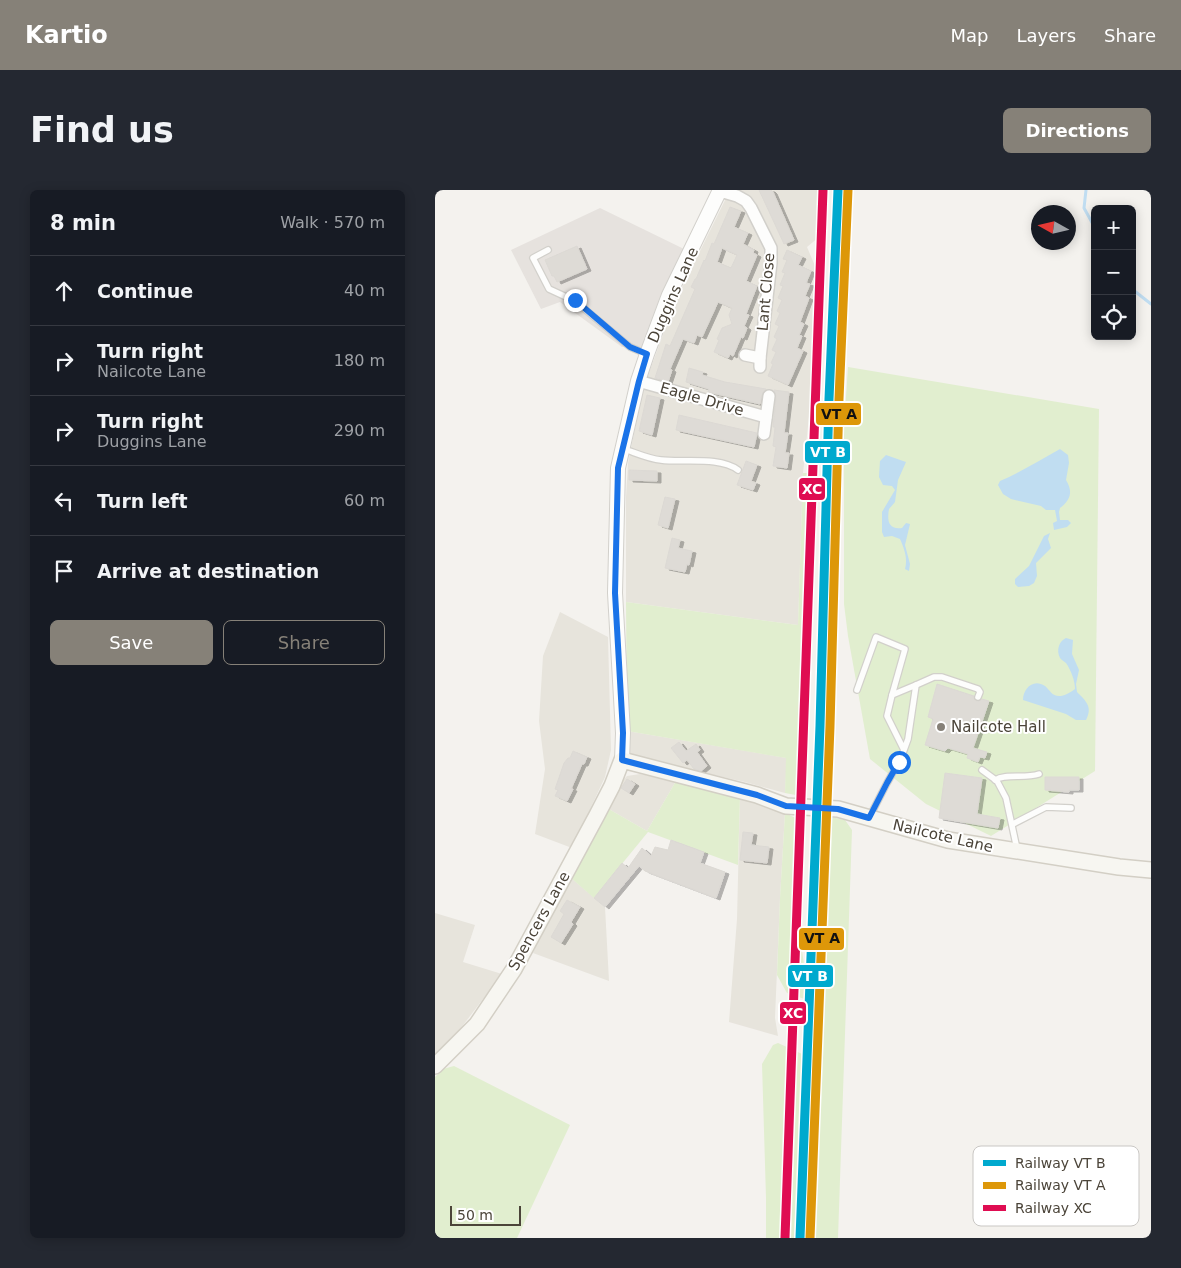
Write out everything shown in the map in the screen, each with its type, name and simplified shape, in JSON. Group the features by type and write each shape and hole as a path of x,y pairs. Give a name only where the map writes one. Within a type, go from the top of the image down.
{"main road":[{"name":"Nailcote Lane","path":"622,760 757,795 786,806 838,809 948,840 1119,868 1151,870"},
{"name":"Spencers Lane","path":"435,1066 477,1024 514,969 612,786 622,760"}],"street":[{"name":"Duggins Lane","path":"622,760 623,733 615,561 618,468 647,354 669,295 720,191"},
{"name":"Lant Close","path":"720,191 737,196 746,202 771,248 760,362 745,355"},
{"name":"Eagle Drive","path":"639,381 766,417"},
{"name":"Eagle Drive","path":"764,434 769,396"}],"lane":[{"path":"548,250 533,258 549,289 575,300 630,347 647,354"},
{"path":"622,449 660,460 701,461 724,464 738,470"},
{"path":"857,690 876,637 905,649 887,716 904,750"},
{"path":"892,695 935,677 942,677 978,689 980,692 979,697"},
{"path":"869,818 899,762 908,739 916,684"},
{"path":"982,770 995,780 1006,798 1018,852"},
{"path":"995,780 1004,777 1026,778 1039,774"},
{"path":"1013,824 1046,807 1071,808"}],"shaded area":[{"path":"730,190 822,190 819,237 807,247 818,273 818,300 803,473 798,625 626,602 626,497 628,463 643,389 675,302"},
{"path":"600,208 684,249 644,348 634,345 622,347 560,302 541,309 511,250"},
{"path":"560,612 608,637 611,750 605,777 572,848 535,834 545,769 539,721 543,656"},
{"path":"627,731 787,758 785,793 636,757 629,752"},
{"path":"640,774 676,781 647,831 607,808 619,784 627,776"},
{"path":"740,796 785,813 775,1018 778,1036 729,1022 737,919"},
{"path":"571,878 605,907 609,981 533,953"},
{"path":"435,913 475,925 463,962 502,974 454,1037 435,1055"}],"green space":[{"name":"Nailcote Hall","path":"848,367 1099,409 1095,771 991,836 926,804 870,759 844,604 844,427"},
{"path":"803,473 813,473 801,796 785,793 786,758 627,731 626,602 798,625"},
{"path":"676,781 740,796 738,865 648,832 594,898 571,878 607,808 647,831"},
{"path":"785,813 800,820 804,839 798,926 804,964 810,966 825,967 825,823 831,817 845,820 852,830 838,1238 766,1238 762,1064 773,1045 778,1043 813,1059 820,1039 822,1019 822,1005 787,993 777,975"},
{"path":"454,1066 570,1125 517,1238 435,1238 435,1077 443,1069"}],"water":[{"path":"1060,449 1068,455 1069,463 1066,480 1070,488 1070,495 1067,502 1060,508 1060,520 1068,520 1071,523 1067,527 1054,530 1053,523 1057,521 1055,510 1046,510 1041,506 1011,499 1003,494 998,485 1000,481"},
{"path":"886,455 906,462 898,480 895,502 889,509 888,517 891,526 897,528 902,528 906,523 910,524 905,545 910,564 909,571 905,569 906,557 900,539 892,536 884,537 882,532 882,512 895,490 892,486 883,485 879,477 880,461"},
{"path":"1050,533 1048,539 1051,548 1036,563 1037,576 1034,583 1029,586 1018,587 1015,584 1015,579 1029,566 1044,536"},
{"path":"1066,638 1073,640 1072,654 1079,670 1076,684 1077,692 1086,701 1089,708 1086,720 1076,720 1066,714 1023,700 1023,696 1029,686 1037,683 1045,686 1058,696 1065,695 1075,689 1071,672 1066,663 1060,658 1058,652 1060,644"}],"building":[{"path":"759,190 771,190 773,192 794,240 784,244"},
{"path":"730,207 741,211 734,227 748,233 743,244 754,250 753,253 757,255 746,281 757,286 746,314 749,315 744,326 747,328 743,338 741,337 733,356 730,354 728,358 714,352 722,328 732,324 729,315 732,308 718,302 702,337 697,335 694,343 683,339 670,369 672,370 668,382 655,378 666,344 670,346 695,289 691,287 712,243 714,244","holes":["722,248 737,255 731,268 717,262"]},
{"path":"577,246 587,269 557,282 554,276 552,276 545,260"},
{"path":"787,250 802,257 798,265 811,271 806,283 810,284 805,296 809,298 800,322 804,324 799,335 802,336 797,348 803,351 788,385 768,376 776,352 772,350 777,339 774,337 779,326 775,324 780,313 777,311 782,300 778,298 783,286 780,285 785,273 782,272 787,260 783,259"},
{"path":"689,368 703,372 702,375 725,382 766,389 760,404 708,392 709,389 686,382"},
{"path":"774,390 789,392 784,433 788,433 785,453 789,453 787,468 773,466 776,447 773,446 776,397"},
{"path":"647,395 660,398 652,435 639,431"},
{"path":"679,415 757,433 754,447 676,430"},
{"path":"746,461 757,465 751,481 756,483 753,490 737,485"},
{"path":"629,470 657,471 657,481 629,480"},
{"path":"665,497 675,499 668,528 658,525"},
{"path":"672,538 680,540 678,548 692,551 689,565 687,564 685,572 665,568"},
{"path":"937,684 974,696 974,699 977,701 982,699 989,701 973,748 987,752 985,758 980,757 978,762 967,758 968,754 948,748 945,751 925,745 933,719 928,717"},
{"path":"679,742 686,751 696,744 700,750 697,752 707,766 701,771 694,769 687,760 683,763 671,748"},
{"path":"573,751 587,757 584,764 582,764 567,801 555,796 558,790 555,789 564,763 570,758"},
{"path":"945,773 982,778 977,814 1000,818 998,828 939,818"},
{"path":"1045,777 1079,777 1079,790 1069,790 1069,792 1045,790"},
{"path":"627,779 635,784 629,793 621,788"},
{"path":"743,832 753,833 751,845 769,847 767,863 740,860"},
{"path":"671,840 704,852 700,863 725,872 716,898 645,871 639,866 605,907 594,898 622,863 628,868 642,848 651,856 655,847 668,850"},
{"path":"567,900 580,907 571,922 573,924 561,943 551,937 564,914 560,911"}],"waterway":[{"path":"1086,190 1084,208 1091,221"},
{"path":"1136,292 1151,304"}],"transit line":[{"path":"800,1238 838,190"},
{"path":"810,1238 848,190"}],"rail line":[{"name":"XC","path":"785,1238 823,190"}],"place":[{"name":"Nailcote Hall","path":"941,727"}],"route":[{"path":"575,300 630,347 638,352 647,354 618,468 615,593 623,733 622,760 757,795 786,806 838,809 869,818 899,762"}]}
